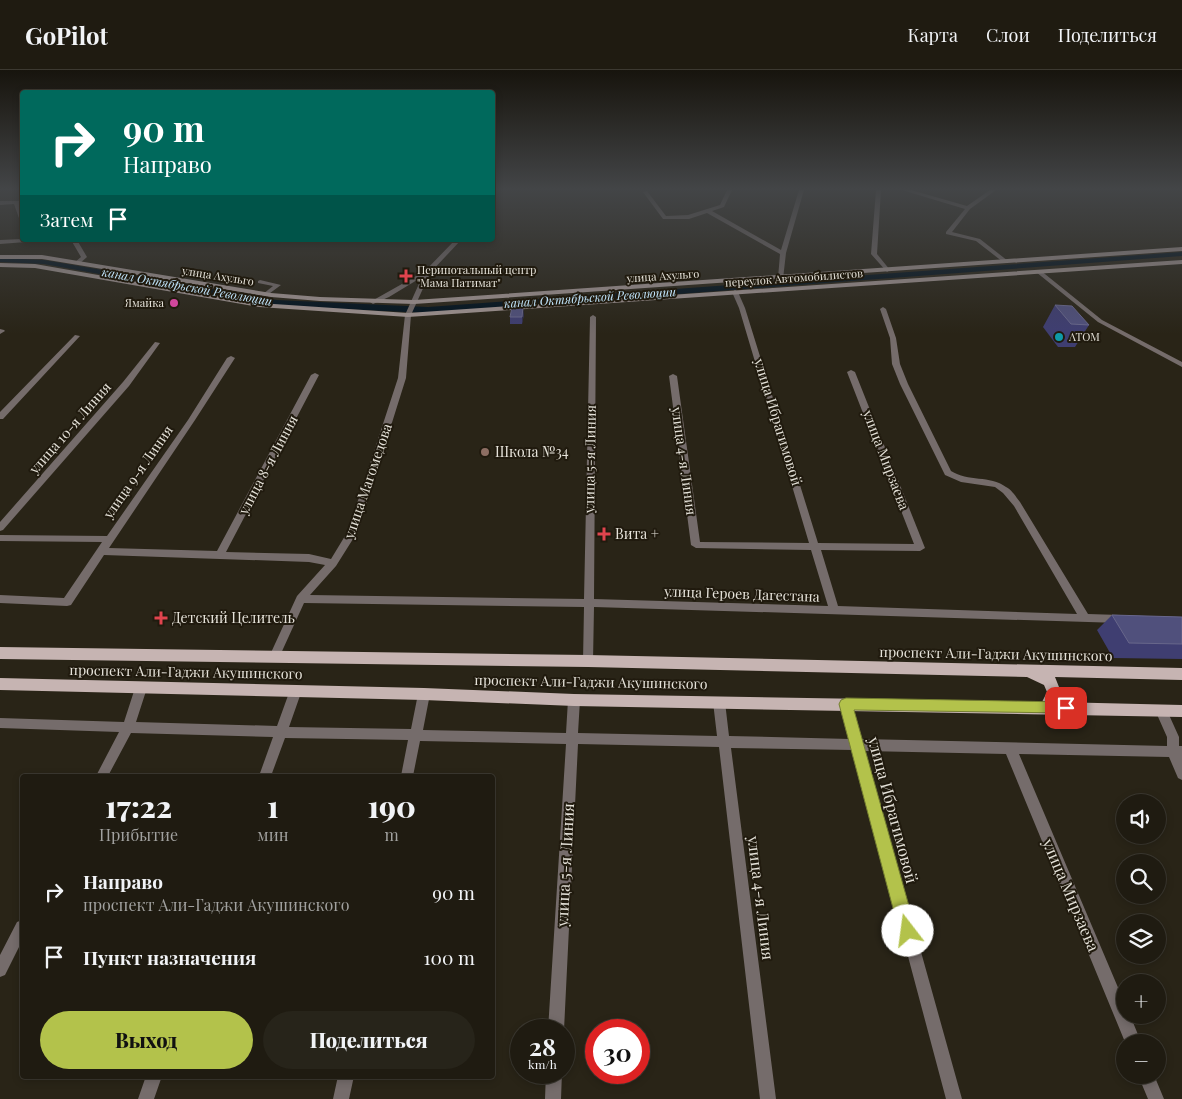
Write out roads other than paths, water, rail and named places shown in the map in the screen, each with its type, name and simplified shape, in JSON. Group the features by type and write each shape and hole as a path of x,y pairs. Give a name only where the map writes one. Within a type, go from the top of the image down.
{"main road":[{"name":"улица Ахульго","path":"0,258 35,257 266,294 414,304 1182,249"},
{"name":"переулок Автомобилистов","path":"0,265 35,266 259,305 408,315 1182,262"},
{"name":"проспект Али-Гаджи Акушинского","path":"0,654 588,662 1182,674"},
{"path":"1028,671 1050,681 1054,692 1047,707"},
{"name":"проспект Али-Гаджи Акушинского","path":"1,685 296,690 574,700 1047,707 1182,711"}],"street":[{"path":"757,238 784,253"},
{"path":"781,278 784,253 788,238"},
{"path":"875,238 874,254 887,270"},
{"path":"970,238 978,240 1005,261"},
{"path":"0,242 20,240"},
{"path":"75,242 84,257 77,263"},
{"path":"408,315 426,272 456,242"},
{"path":"1038,271 1100,321 1182,365"},
{"name":"улица Ахульго","path":"372,302 389,296 408,281 426,272"},
{"path":"260,282 278,285 266,294"},
{"name":"улица Ибрагимовой","path":"735,292 742,308 834,610"},
{"path":"883,309 893,338 896,364 948,473 958,479 990,483 1006,490 1017,504 1085,618"},
{"name":"улица Магомедова","path":"274,657 302,599 332,563 353,531 402,378 408,315"},
{"name":"улица 5-я Линия","path":"588,662 587,603 593,317"},
{"path":"0,417 77,336"},
{"name":"улица 10-я Линия","path":"0,528 126,384 157,343"},
{"name":"улица 9-я Линия","path":"0,599 67,602 100,551 200,410 231,358"},
{"name":"улица Мирзаева","path":"816,547 920,548 851,372"},
{"name":"улица 8-я Линия","path":"220,554 315,375"},
{"name":"улица 4-я Линия","path":"672,376 696,545 816,547"},
{"path":"0,538 109,539"},
{"path":"100,551 308,558 332,563"},
{"name":"улица Героев Дагестана","path":"302,599 587,603 1134,620"},
{"path":"103,774 128,727 141,688"},
{"path":"266,774 296,690"},
{"path":"407,774 424,694"},
{"name":"улица 5-я Линия","path":"557,1019 574,700"},
{"name":"улица 4-я Линия","path":"718,702 768,1099"},
{"name":"улица Ибрагимовой","path":"846,704 954,1099"},
{"path":"1161,710 1178,752 1182,774"},
{"path":"0,723 281,732 1178,752"},
{"name":"улица Мирзаева","path":"1010,748 1130,1034"},
{"path":"0,970 20,931"},
{"path":"146,1099 153,1079"},
{"path":"341,1099 345,1079"},
{"path":"553,1099 554,1084"},
{"path":"1150,1084 1156,1099"}],"waterway":[{"name":"канал Октябрьской Революции","path":"0,260 44,262 277,303 428,310 1182,254"}],"place":[{"name":"Перинотальный центр \"Мама Патимат\"","path":"406,276"},
{"name":"Ямайка","path":"174,303"},
{"name":"АТОМ","path":"1059,337"},
{"name":"Школа №34","path":"485,452"},
{"name":"Вита +","path":"604,534"},
{"name":"Детский Целитель","path":"161,618"}]}
